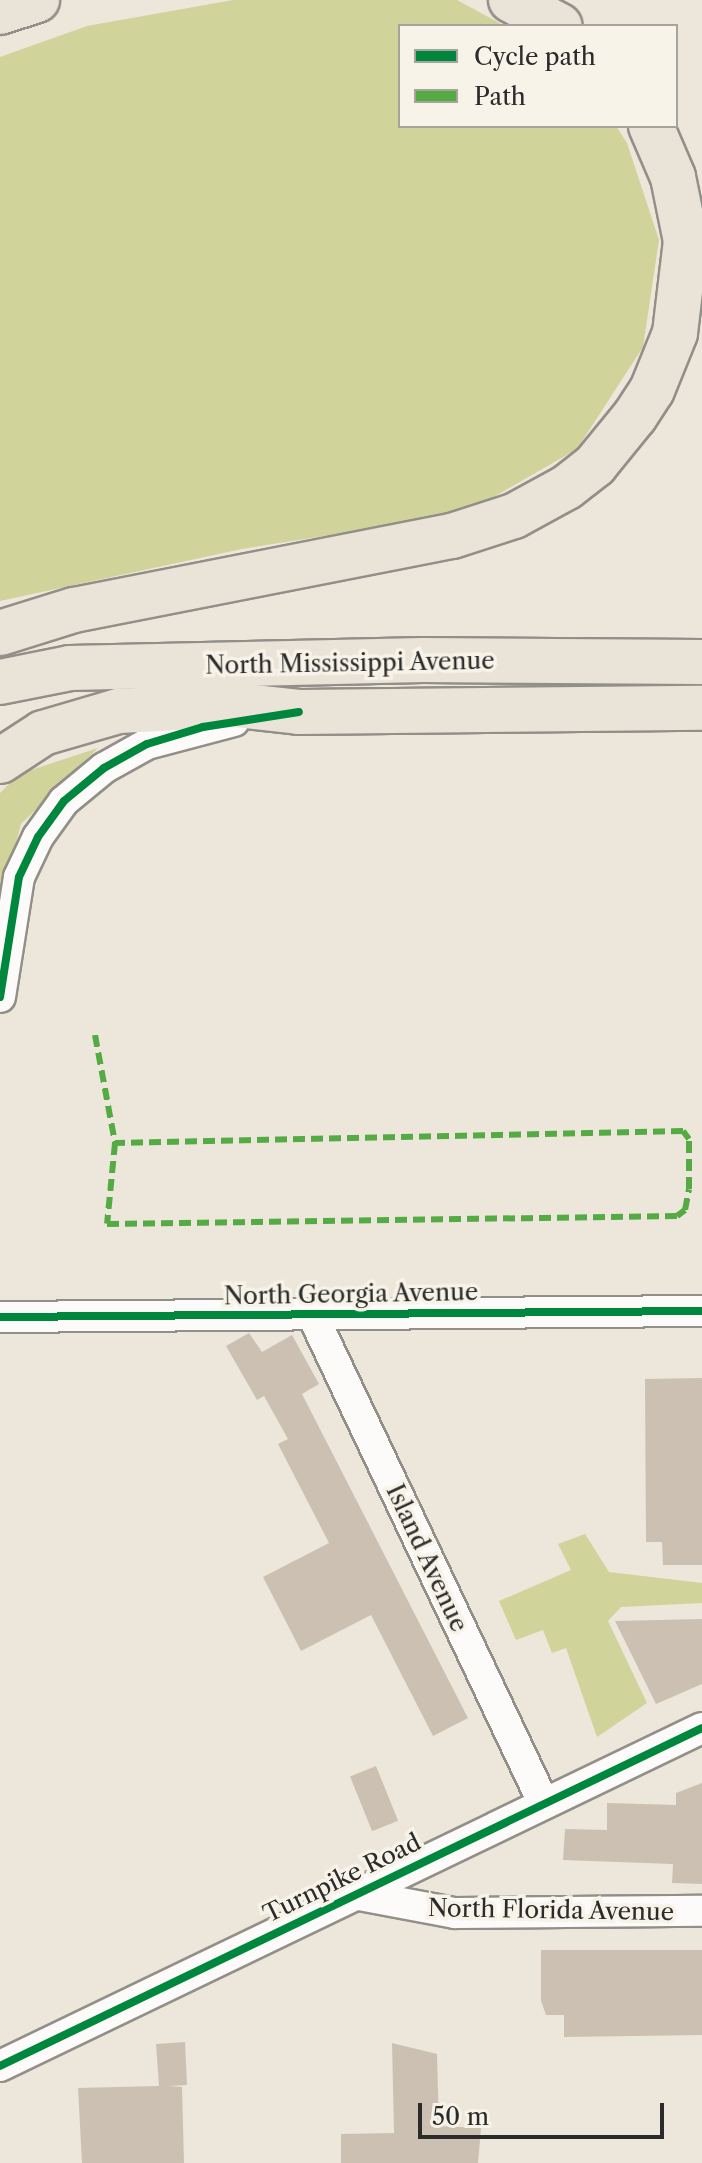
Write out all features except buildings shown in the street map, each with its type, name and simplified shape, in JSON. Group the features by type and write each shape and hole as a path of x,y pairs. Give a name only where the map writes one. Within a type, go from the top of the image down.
{"main road":[{"path":"0,12 37,0"},
{"path":"511,0 556,24"},
{"path":"0,633 74,610 452,536 514,516 567,487 595,465 635,416 652,390 675,333 686,241 673,177 652,128"},
{"name":"North Mississippi Avenue","path":"0,682 70,668 423,660 702,662"},
{"name":"North Mississippi Avenue","path":"0,761 43,733 118,711 236,705 299,712 702,708"}],"street":[{"path":"0,997 19,877 38,837 64,801 104,768 147,744 203,727 299,712"},
{"name":"North Georgia Avenue","path":"0,1317 702,1311"},
{"name":"Island Avenue","path":"312,1314 543,1802"},
{"name":"Turnpike Road","path":"0,2066 702,1728"},
{"name":"North Florida Avenue","path":"354,1894 455,1913 702,1911"}],"green space":[{"path":"233,0 457,0 501,24 398,24 398,128 617,128 627,143 659,240 643,347 577,449 464,514 242,549 0,601 0,57 87,26"},
{"path":"98,748 21,824 0,905 0,793 19,774"},
{"path":"585,1534 609,1572 702,1583 702,1603 621,1607 608,1621 647,1703 597,1737 566,1648 552,1653 543,1630 516,1640 499,1601 571,1570 558,1544"}],"marked path":[{"path":"95,1035 115,1143 107,1224 677,1216 685,1210 689,1189 689,1139 683,1131 115,1143"}],"cycle path":[{"path":"0,997 19,877 38,837 64,801 104,768 147,744 203,727 299,712"},
{"path":"0,1317 702,1311"},
{"path":"0,2066 702,1728"}]}
